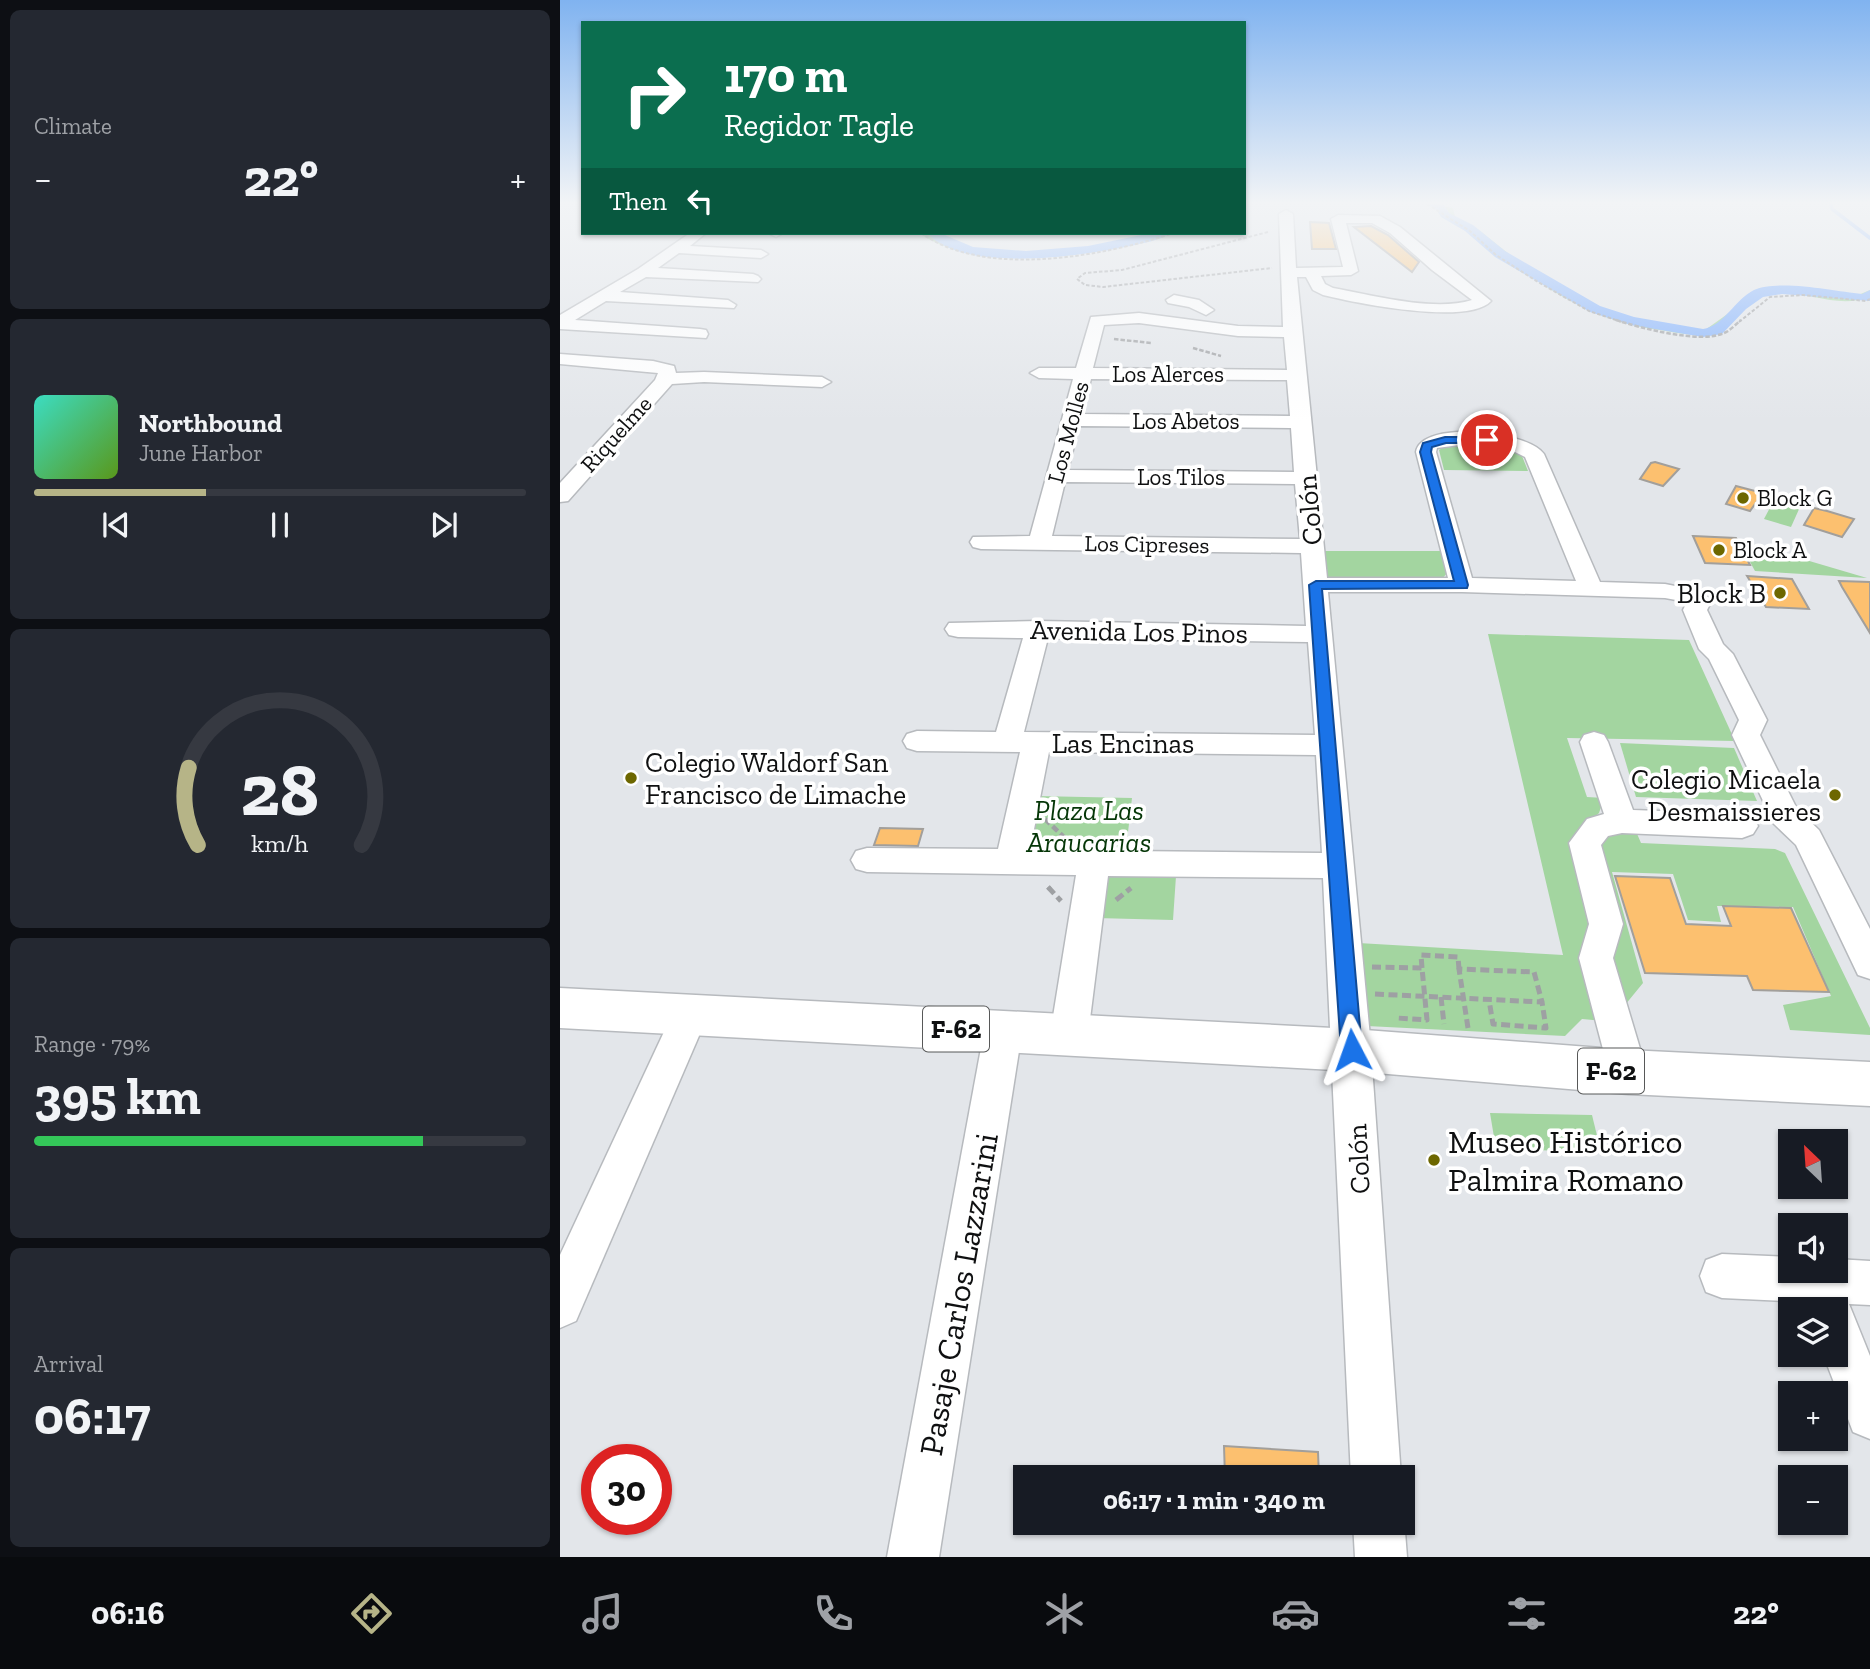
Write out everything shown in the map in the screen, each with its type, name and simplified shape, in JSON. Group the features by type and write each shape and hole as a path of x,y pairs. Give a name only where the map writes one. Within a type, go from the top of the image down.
{"main road":[{"name":"F-62","path":"560,1008 1352,1050 1628,1072 1870,1084"}],"street":[{"path":"560,323 635,277"},
{"path":"716,277 752,279"},
{"name":"Colón","path":"1296,277 1292,332 1330,745 1336,866 1352,1050 1375,1465"},
{"path":"1304,277 1329,292 1442,309 1456,309 1483,301 1450,277"},
{"path":"604,296 728,305"},
{"path":"1174,300 1292,332"},
{"path":"1094,329 1139,318 1207,311"},
{"path":"560,323 700,334"},
{"name":"Los Molles","path":"1039,543 1094,329"},
{"path":"560,359 653,366 667,375 822,382"},
{"name":"Los Alerces","path":"1039,373 1297,375"},
{"name":"Riquelme","path":"560,496 667,375"},
{"name":"Los Abetos","path":"1071,420 1301,422"},
{"path":"1462,585 1426,452 1427,445 1445,440 1508,440 1528,448 1534,454 1591,589"},
{"name":"Los Tilos","path":"1056,476 1306,478"},
{"name":"Los Cipreses","path":"982,542 1312,546"},
{"path":"1316,585 1462,585 1591,589 1684,596 1695,610 1712,649 1720,654 1753,720 1746,735 1785,816 1808,838 1870,964"},
{"name":"Avenida Los Pinos","path":"958,629 1320,634"},
{"path":"1018,863 1024,800 1021,742 1038,629"},
{"name":"Las Encinas","path":"917,741 1330,745"},
{"path":"1594,742 1622,821"},
{"path":"1628,1072 1596,958 1605,924 1585,844 1598,827 1622,821 1742,825"},
{"path":"867,860 1336,866"},
{"path":"1069,1035 1083,924 1094,863"},
{"path":"560,1305 690,1015"},
{"name":"Pasaje Carlos Lazzarini","path":"913,1557 1003,1032"},
{"path":"1722,1276 1822,1294 1870,1283"},
{"path":"1848,1359 1870,1415"},
{"path":"1380,1535 1381,1557"}],"path":[{"path":"1080,277 1077,279 1085,285 1103,287 1228,277"},
{"path":"1530,277 1589,311 1635,326 1697,336 1723,334 1770,297 1803,295 1866,301 1870,299"},
{"path":"1094,329 1151,343"},
{"path":"1024,800 1094,863"},
{"path":"1018,863 1083,924 1163,865"},
{"path":"1391,1018 1427,1020 1421,955 1458,957 1468,1033"},
{"path":"1368,967 1422,968"},
{"path":"1459,969 1534,972 1546,1028 1493,1024 1489,1000"},
{"path":"1366,994 1542,1002"},
{"path":"1441,997 1445,1031"}],"green space":[{"path":"1532,277 1540,277 1592,309 1654,327 1687,332 1705,330 1764,292 1779,291 1851,298 1870,290 1870,296 1846,301 1795,294 1770,294 1752,302 1720,327 1703,334 1639,327 1600,315"},
{"path":"1447,445 1509,445 1520,451 1528,471 1444,470 1439,450"},
{"path":"1774,500 1800,507 1791,527 1764,519"},
{"path":"1738,540 1867,578 1755,571"},
{"path":"1323,551 1441,551 1448,572 1441,580 1326,578"},
{"path":"1488,634 1689,640 1735,741 1567,738 1587,797 1604,798 1599,813 1570,842 1595,919 1604,1021 1582,1019 1565,1036 1347,1025 1341,942 1563,955"},
{"path":"1620,743 1734,748 1757,801 1636,797"},
{"name":"Plaza Las Araucarias","path":"1036,796 1132,798 1123,875 1176,876 1173,920 1096,918 1105,855 1024,853"},
{"path":"1635,829 1641,843 1775,849 1785,853 1870,1028 1870,1035 1790,1030 1783,1005 1831,996 1793,907 1717,906 1721,922 1688,920 1673,874 1612,872 1643,983 1625,1005 1606,954 1599,864 1603,834"},
{"path":"1490,1113 1592,1115 1601,1152 1496,1149"}],"building":[{"path":"1651,463 1679,469 1663,486 1640,479"},
{"path":"1736,486 1763,493 1750,511 1726,504"},
{"path":"1814,508 1854,519 1842,537 1804,525"},
{"name":"Block A","path":"1693,536 1736,538 1750,565 1705,563"},
{"name":"Block B","path":"1747,576 1792,579 1809,609 1766,607"},
{"path":"1839,581 1870,582 1870,633 1842,587"},
{"path":"880,828 923,829 918,846 874,845"},
{"path":"1615,876 1670,878 1686,924 1731,926 1723,906 1791,908 1829,992 1753,990 1747,976 1645,973"},
{"path":"1224,1446 1318,1452 1319,1465 1225,1465"}],"waterway":[{"path":"1539,277 1595,309 1631,321 1703,333 1717,331 1741,306 1759,293 1782,290 1865,298 1870,294"}],"place":[{"name":"Block G","path":"1743,498"},
{"name":"Block A","path":"1719,550"},
{"name":"Block B","path":"1780,593"},
{"name":"Colegio Waldorf San Francisco de Limache","path":"631,778"},
{"name":"Colegio Micaela Desmaissieres","path":"1835,795"},
{"name":"Museo Histórico Palmira Romano","path":"1434,1160"}],"route":[{"path":"1352,1050 1316,585 1462,585 1426,452 1427,445 1445,440 1487,440"}]}
